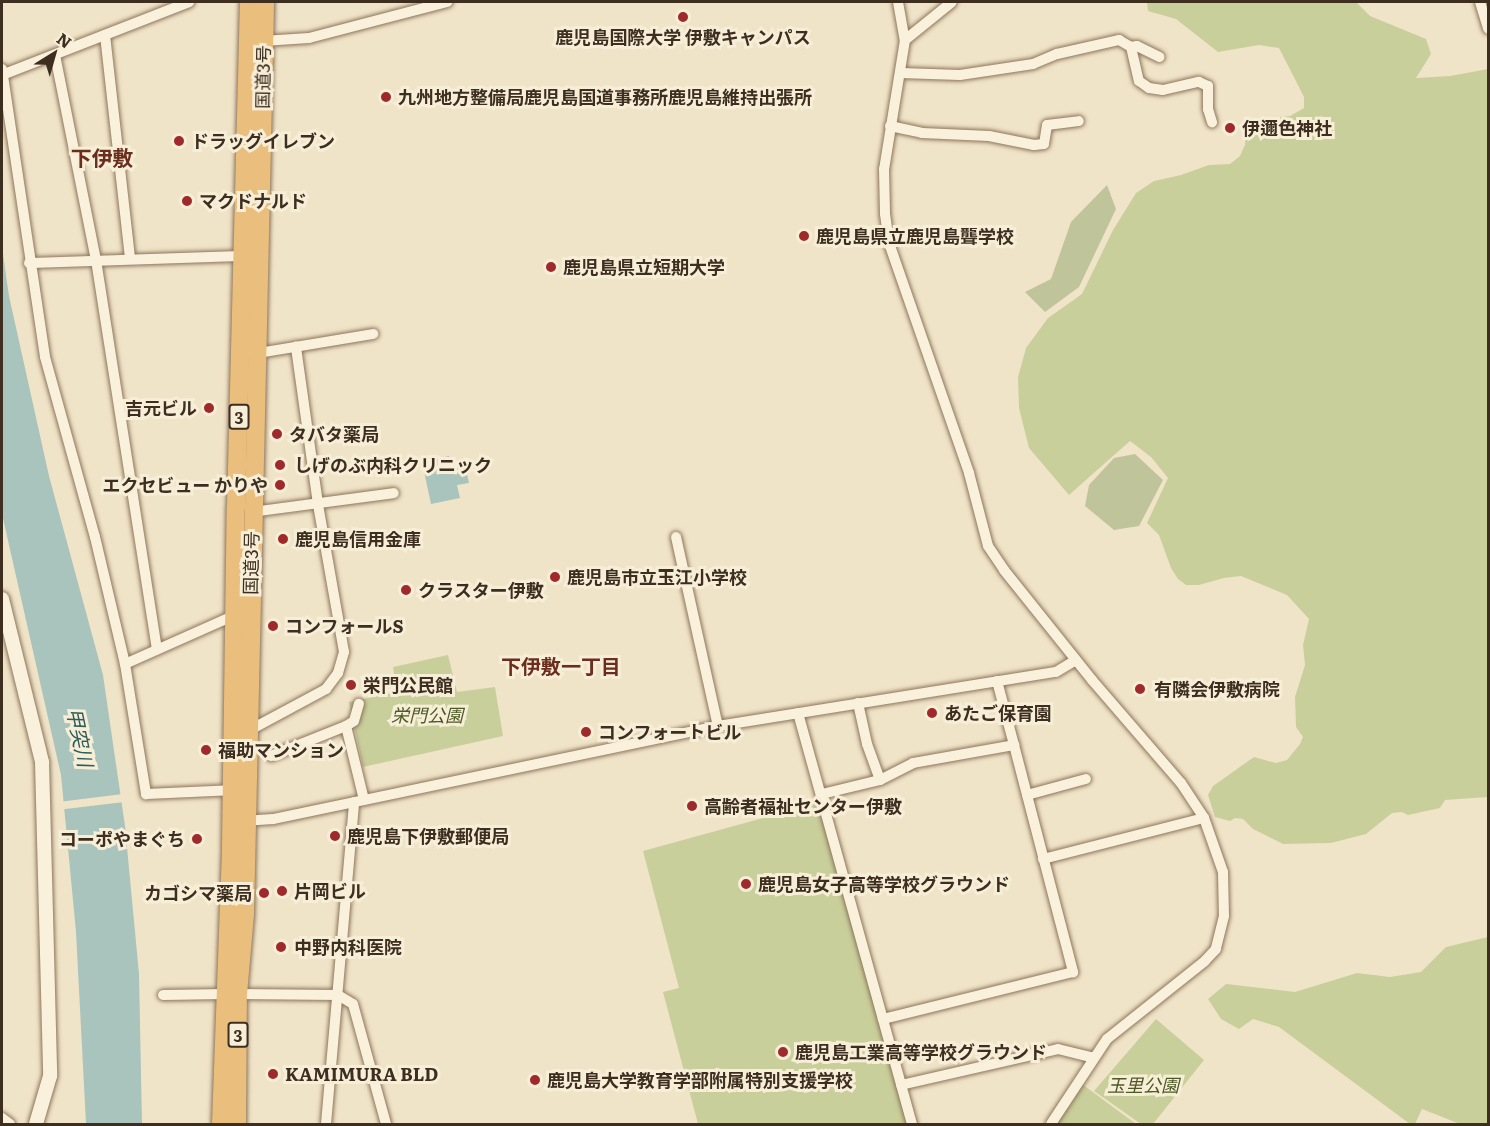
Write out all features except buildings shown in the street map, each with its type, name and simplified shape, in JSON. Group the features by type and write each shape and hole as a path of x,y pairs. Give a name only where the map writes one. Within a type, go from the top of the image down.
{"highway":[{"name":"国道3号","path":"238,790 248,731 252,512 243,256 249,2"},
{"name":"国道3号","path":"221,1125 231,994 239,821 233,616 265,2"},
{"name":"国道3号","path":"231,994 237,1125"}],"street":[{"path":"189,2 55,55 2,72 45,357 95,537 126,664 146,794 238,790"},
{"path":"263,41 309,38 447,2"},
{"path":"898,2 905,40 890,126 884,179 889,243 969,473 988,546 1004,570 1076,660 1181,783 1204,818 1223,872 1224,916 1216,949 1205,962 1107,1039 1051,1125"},
{"path":"905,40 952,2"},
{"path":"1480,2 1488,28"},
{"path":"105,35 130,258"},
{"path":"901,73 960,75 1033,64 1058,54 1119,40 1131,47 1137,46 1160,57"},
{"path":"1131,47 1139,81 1149,88 1163,90 1199,81 1208,86 1208,109 1212,122"},
{"path":"55,55 96,260 157,649"},
{"path":"890,126 922,132 989,136 1034,145 1044,144 1047,125 1079,121"},
{"path":"29,263 243,256"},
{"path":"248,354 373,334"},
{"path":"248,731 326,689 338,673 344,652 318,504 296,347"},
{"path":"252,512 394,493"},
{"path":"676,537 718,726"},
{"path":"2,599 7,637 42,762 50,1076 36,1125"},
{"path":"126,664 233,616"},
{"path":"239,821 264,820 718,726 1056,672 1076,660"},
{"path":"883,1019 1073,972 997,681"},
{"path":"858,703 867,744 880,780"},
{"path":"271,756 346,726 354,721 359,704"},
{"path":"798,713 912,1125"},
{"path":"326,1125 359,801 346,726"},
{"path":"822,794 880,780 914,763 1014,745"},
{"path":"1027,795 1086,780"},
{"path":"1043,859 1204,818"},
{"path":"163,995 338,995 353,1004 386,1125"},
{"path":"901,1084 1058,1049 1093,1058"}],"green space":[{"path":"1147,2 1356,2 1370,16 1426,39 1431,54 1416,78 1450,76 1488,69 1488,797 1445,800 1440,808 1408,815 1402,812 1392,813 1366,834 1331,843 1283,844 1253,829 1243,819 1235,818 1230,821 1215,817 1208,795 1213,786 1254,757 1276,763 1287,760 1300,744 1303,737 1296,727 1295,697 1305,665 1303,645 1309,619 1287,595 1241,576 1199,585 1186,585 1178,579 1171,568 1159,535 1147,523 1168,478 1151,457 1130,441 1069,495 1029,448 1019,408 1018,377 1026,348 1048,318 1082,294 1113,230 1136,193 1154,181 1209,165 1230,164 1240,156 1245,145 1247,122 1254,119 1290,116 1304,108 1304,97 1279,48 1259,45 1218,52 1176,19 1148,11"},
{"path":"1107,185 1116,209 1079,287 1045,312 1025,292 1051,279 1071,222"},
{"path":"1135,454 1163,480 1139,526 1114,530 1085,506 1089,485 1114,458"},
{"name":"栄門公園","path":"448,655 457,692 495,687 503,736 363,767 349,702 397,692 393,667"},
{"name":"鹿児島工業高等学校グラウンド","path":"818,803 907,1124 698,1124 663,992 679,988 643,851"},
{"path":"1488,937 1488,1124 1460,1124 1422,1109 1415,1124 1410,1124 1279,1027 1253,1019 1239,1029 1221,1019 1208,999 1226,984 1295,992 1357,973 1390,977 1421,972 1446,947"},
{"name":"玉里公園","path":"1156,1019 1204,1060 1153,1124 1141,1124 1094,1091"},
{"path":"1082,1084 1136,1124 1057,1124"}],"water":[{"name":"甲突川","path":"2,247 9,296 49,476 103,675 125,826 139,974 142,1124 86,1124 76,932 61,775 2,514"},
{"path":"449,456 452,467 465,465 469,483 457,485 460,498 431,504 422,462"}],"pier":[{"path":"123,794 124,802 61,810 60,802"}],"place":[{"name":"鹿児島国際大学 伊敷キャンパス","path":"683,17"},
{"name":"九州地方整備局鹿児島国道事務所鹿児島維持出張所","path":"386,97"},
{"name":"伊邇色神社","path":"1230,128"},
{"name":"ドラッグイレブン","path":"179,141"},
{"name":"マクドナルド","path":"187,201"},
{"name":"鹿児島県立鹿児島聾学校","path":"804,236"},
{"name":"鹿児島県立短期大学","path":"551,267"},
{"name":"吉元ビル","path":"209,408"},
{"name":"タバタ薬局","path":"277,434"},
{"name":"しげのぶ内科クリニック","path":"280,465"},
{"name":"エクセビュー かりや","path":"280,485"},
{"name":"鹿児島信用金庫","path":"283,539"},
{"name":"鹿児島市立玉江小学校","path":"555,577"},
{"name":"クラスター伊敷","path":"406,590"},
{"name":"コンフォールS","path":"273,626"},
{"name":"栄門公民館","path":"351,685"},
{"name":"有隣会伊敷病院","path":"1140,689"},
{"name":"あたご保育園","path":"932,713"},
{"name":"コンフォートビル","path":"586,732"},
{"name":"福助マンション","path":"206,750"},
{"name":"高齢者福祉センター伊敷","path":"692,806"},
{"name":"鹿児島下伊敷郵便局","path":"335,836"},
{"name":"コーポやまぐち","path":"197,839"},
{"name":"鹿児島女子高等学校グラウンド","path":"746,884"},
{"name":"片岡ビル","path":"282,891"},
{"name":"カゴシマ薬局","path":"264,893"},
{"name":"中野内科医院","path":"281,947"},
{"name":"鹿児島工業高等学校グラウンド","path":"783,1052"},
{"name":"KAMIMURA BLD","path":"273,1074"},
{"name":"鹿児島大学教育学部附属特別支援学校","path":"535,1080"}],"district":[{"name":"下伊敷","path":"102,157"},
{"name":"下伊敷一丁目","path":"561,665"}]}
